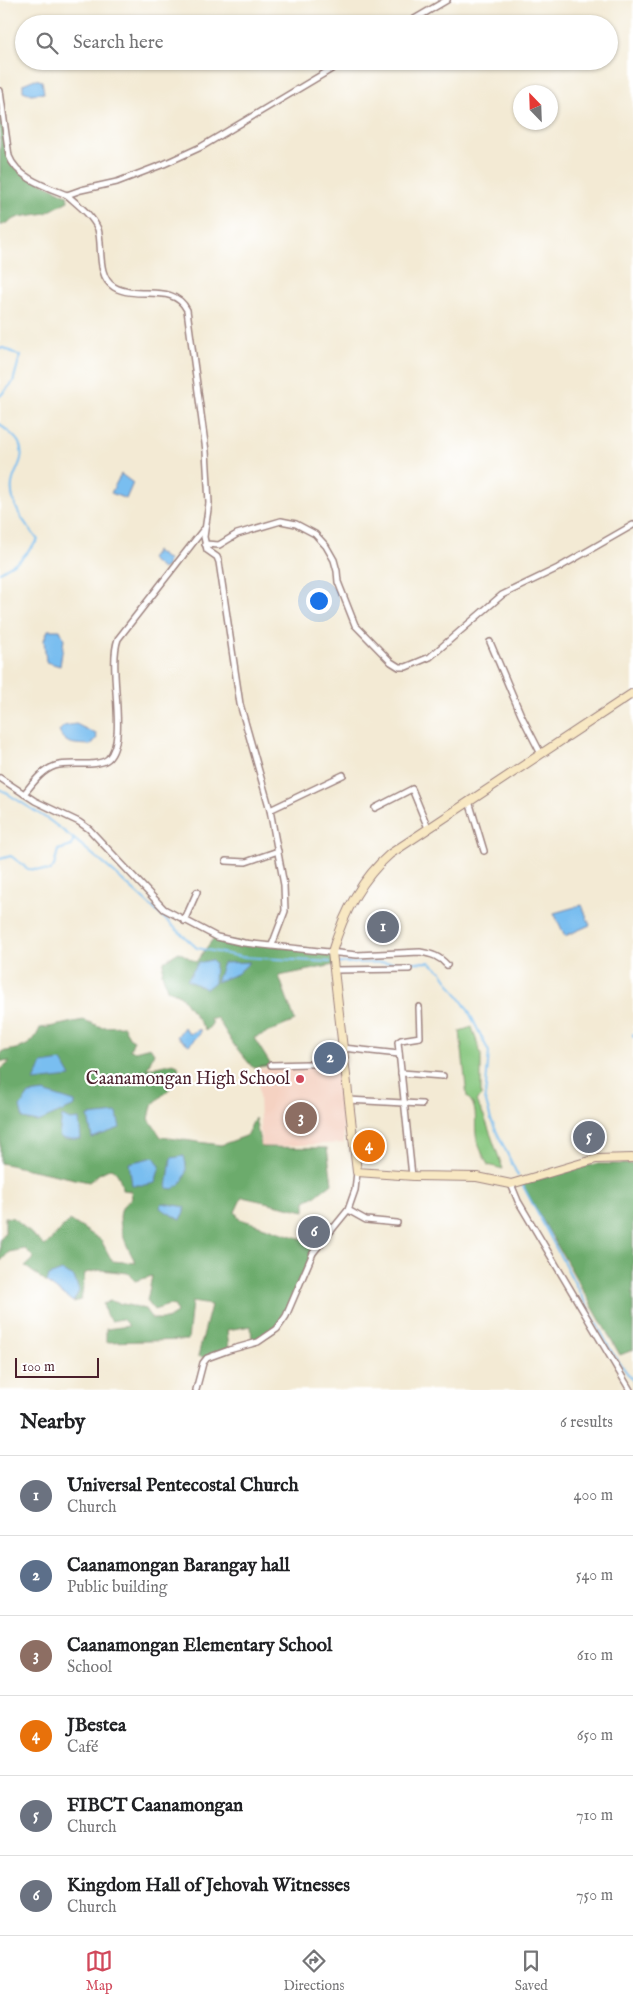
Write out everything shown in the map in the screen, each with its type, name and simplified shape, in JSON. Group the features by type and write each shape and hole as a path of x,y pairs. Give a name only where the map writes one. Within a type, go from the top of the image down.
{"street":[{"path":"421,15 447,0"},
{"path":"67,195 117,182 201,147 329,70"},
{"path":"0,91 9,156 12,164 20,172 67,195 92,218 98,230 103,268 108,282 115,287 134,292 168,294 183,302 187,310 206,451 209,503 204,528 205,544 207,550 217,557 219,562 240,704 270,810 286,903 282,921 272,945"},
{"path":"205,544 221,544 237,534 281,521 296,524 311,531 323,540 334,560 338,582 355,625 391,662 400,667 406,667 430,657 502,595 558,568 633,525"},
{"path":"24,794 38,777 54,767 62,764 100,763 110,755 115,746 117,732 114,654 118,639 204,528"},
{"path":"490,642 521,715 541,754"},
{"path":"196,1390 203,1363 207,1358 258,1342 277,1329 288,1310 313,1253 348,1210 355,1190 357,1172 332,952 342,923 368,876 390,854 633,692"},
{"path":"270,810 343,776"},
{"path":"0,778 47,808 79,822 89,829 164,909 208,934 224,939 366,955 420,952 441,958 447,965"},
{"path":"375,808 412,789 428,828"},
{"path":"469,801 484,851"},
{"path":"226,860 246,862 278,851"},
{"path":"184,920 197,892"},
{"path":"335,970 409,969"},
{"path":"412,1176 399,1041 420,1038 419,1007"},
{"path":"343,1048 399,1054"},
{"path":"271,1065 344,1063"},
{"path":"401,1073 443,1076"},
{"path":"348,1100 422,1104"},
{"path":"357,1172 412,1176 477,1177 511,1184 596,1159 633,1158"},
{"path":"511,1184 518,1201 630,1390"},
{"path":"348,1210 366,1220 397,1223"},
{"path":"306,1221 333,1228"}],"shaded area":[{"path":"340,1065 344,1143 261,1147 258,1069"}],"green space":[{"path":"0,91 9,156 20,172 67,195 68,201 46,213 19,217 0,226"},
{"path":"213,939 332,952 334,965 279,976 295,1021 254,1038 271,1065 253,1068 234,1045 217,1018 210,1018 212,1024 206,1031 181,996 167,989 162,973 164,961 179,952 196,962"},
{"path":"84,1020 101,1027 124,1026 129,1037 134,1040 130,1050 135,1051 150,1047 154,1053 147,1069 173,1063 178,1065 179,1080 152,1105 149,1119 161,1137 221,1145 246,1136 255,1118 261,1147 327,1148 332,1183 317,1195 305,1201 305,1211 242,1197 235,1212 240,1219 319,1243 286,1316 274,1331 252,1344 251,1326 227,1330 229,1350 207,1358 198,1356 211,1305 192,1302 188,1340 106,1342 106,1329 129,1326 122,1319 111,1321 106,1315 103,1304 110,1301 145,1309 152,1319 167,1319 177,1313 175,1306 169,1305 154,1310 147,1301 152,1276 135,1281 128,1273 101,1270 85,1273 81,1300 73,1302 79,1291 49,1276 47,1283 25,1266 34,1258 25,1249 9,1252 0,1262 0,1239 5,1233 5,1217 14,1218 45,1246 70,1220 101,1240 112,1261 136,1263 123,1235 120,1220 123,1206 132,1198 131,1191 122,1190 116,1172 111,1168 89,1182 0,1163 0,1070 10,1062 0,1061 1,1052 25,1046 33,1040 40,1028"},
{"path":"472,1027 481,1054 481,1096 476,1101 484,1116 503,1169 488,1165 480,1149 476,1134 475,1111 467,1097 460,1031"},
{"path":"595,1164 633,1164 633,1350 620,1355 522,1184"}],"water":[{"path":"35,79 42,81 44,93 31,94 23,91 23,84"},
{"path":"121,474 133,483 126,499 111,493"},
{"path":"156,551 168,560 167,567 162,569 150,559"},
{"path":"48,630 60,630 64,639 60,666 46,662 44,640"},
{"path":"76,724 96,734 97,738 91,745 68,742 61,736 59,731 64,726"},
{"path":"582,905 590,925 565,936 554,913"},
{"path":"211,960 215,964 214,983 206,989 187,980 198,963"},
{"path":"250,962 237,974 216,982 223,963"},
{"path":"184,1027 189,1034 200,1029 200,1034 189,1045 177,1037"},
{"path":"62,1061 71,1077 34,1081 42,1064"},
{"path":"44,1092 75,1102 75,1106 38,1122 23,1119 20,1107 29,1094"},
{"path":"117,1113 120,1128 92,1138 88,1116"},
{"path":"62,1116 70,1120 79,1119 81,1139 64,1139 59,1136"},
{"path":"184,1156 186,1171 184,1179 173,1189 167,1188 171,1158"},
{"path":"154,1157 160,1166 155,1183 132,1185 129,1163"},
{"path":"162,1203 186,1207 181,1220 160,1208"},
{"path":"62,1271 74,1277 79,1291 73,1302 47,1283 49,1276"}],"waterway":[{"path":"0,348 20,356 13,382 0,396"},
{"path":"0,424 15,438 21,449 21,459 12,484 13,500 20,515 38,540 20,560 0,572"},
{"path":"0,789 49,820 74,839 197,948 242,957 330,962"},
{"path":"0,859 11,856 28,869 50,871 54,866 58,850 72,846 73,840"},
{"path":"339,963 429,962 442,972 468,1010 489,1052 485,1098 491,1120 518,1176"},
{"path":"522,1184 611,1351 633,1381"}],"place":[{"name":"Universal Pentecostal Church","path":"383,927"},
{"name":"Caanamongan Barangay hall","path":"330,1058"},
{"name":"Caanamongan High School","path":"300,1079"},
{"name":"Caanamongan Elementary School","path":"301,1118"},
{"name":"FIBCT Caanamongan","path":"589,1137"},
{"name":"JBestea","path":"369,1146"},
{"name":"Kingdom Hall of Jehovah Witnesses","path":"314,1232"}]}
